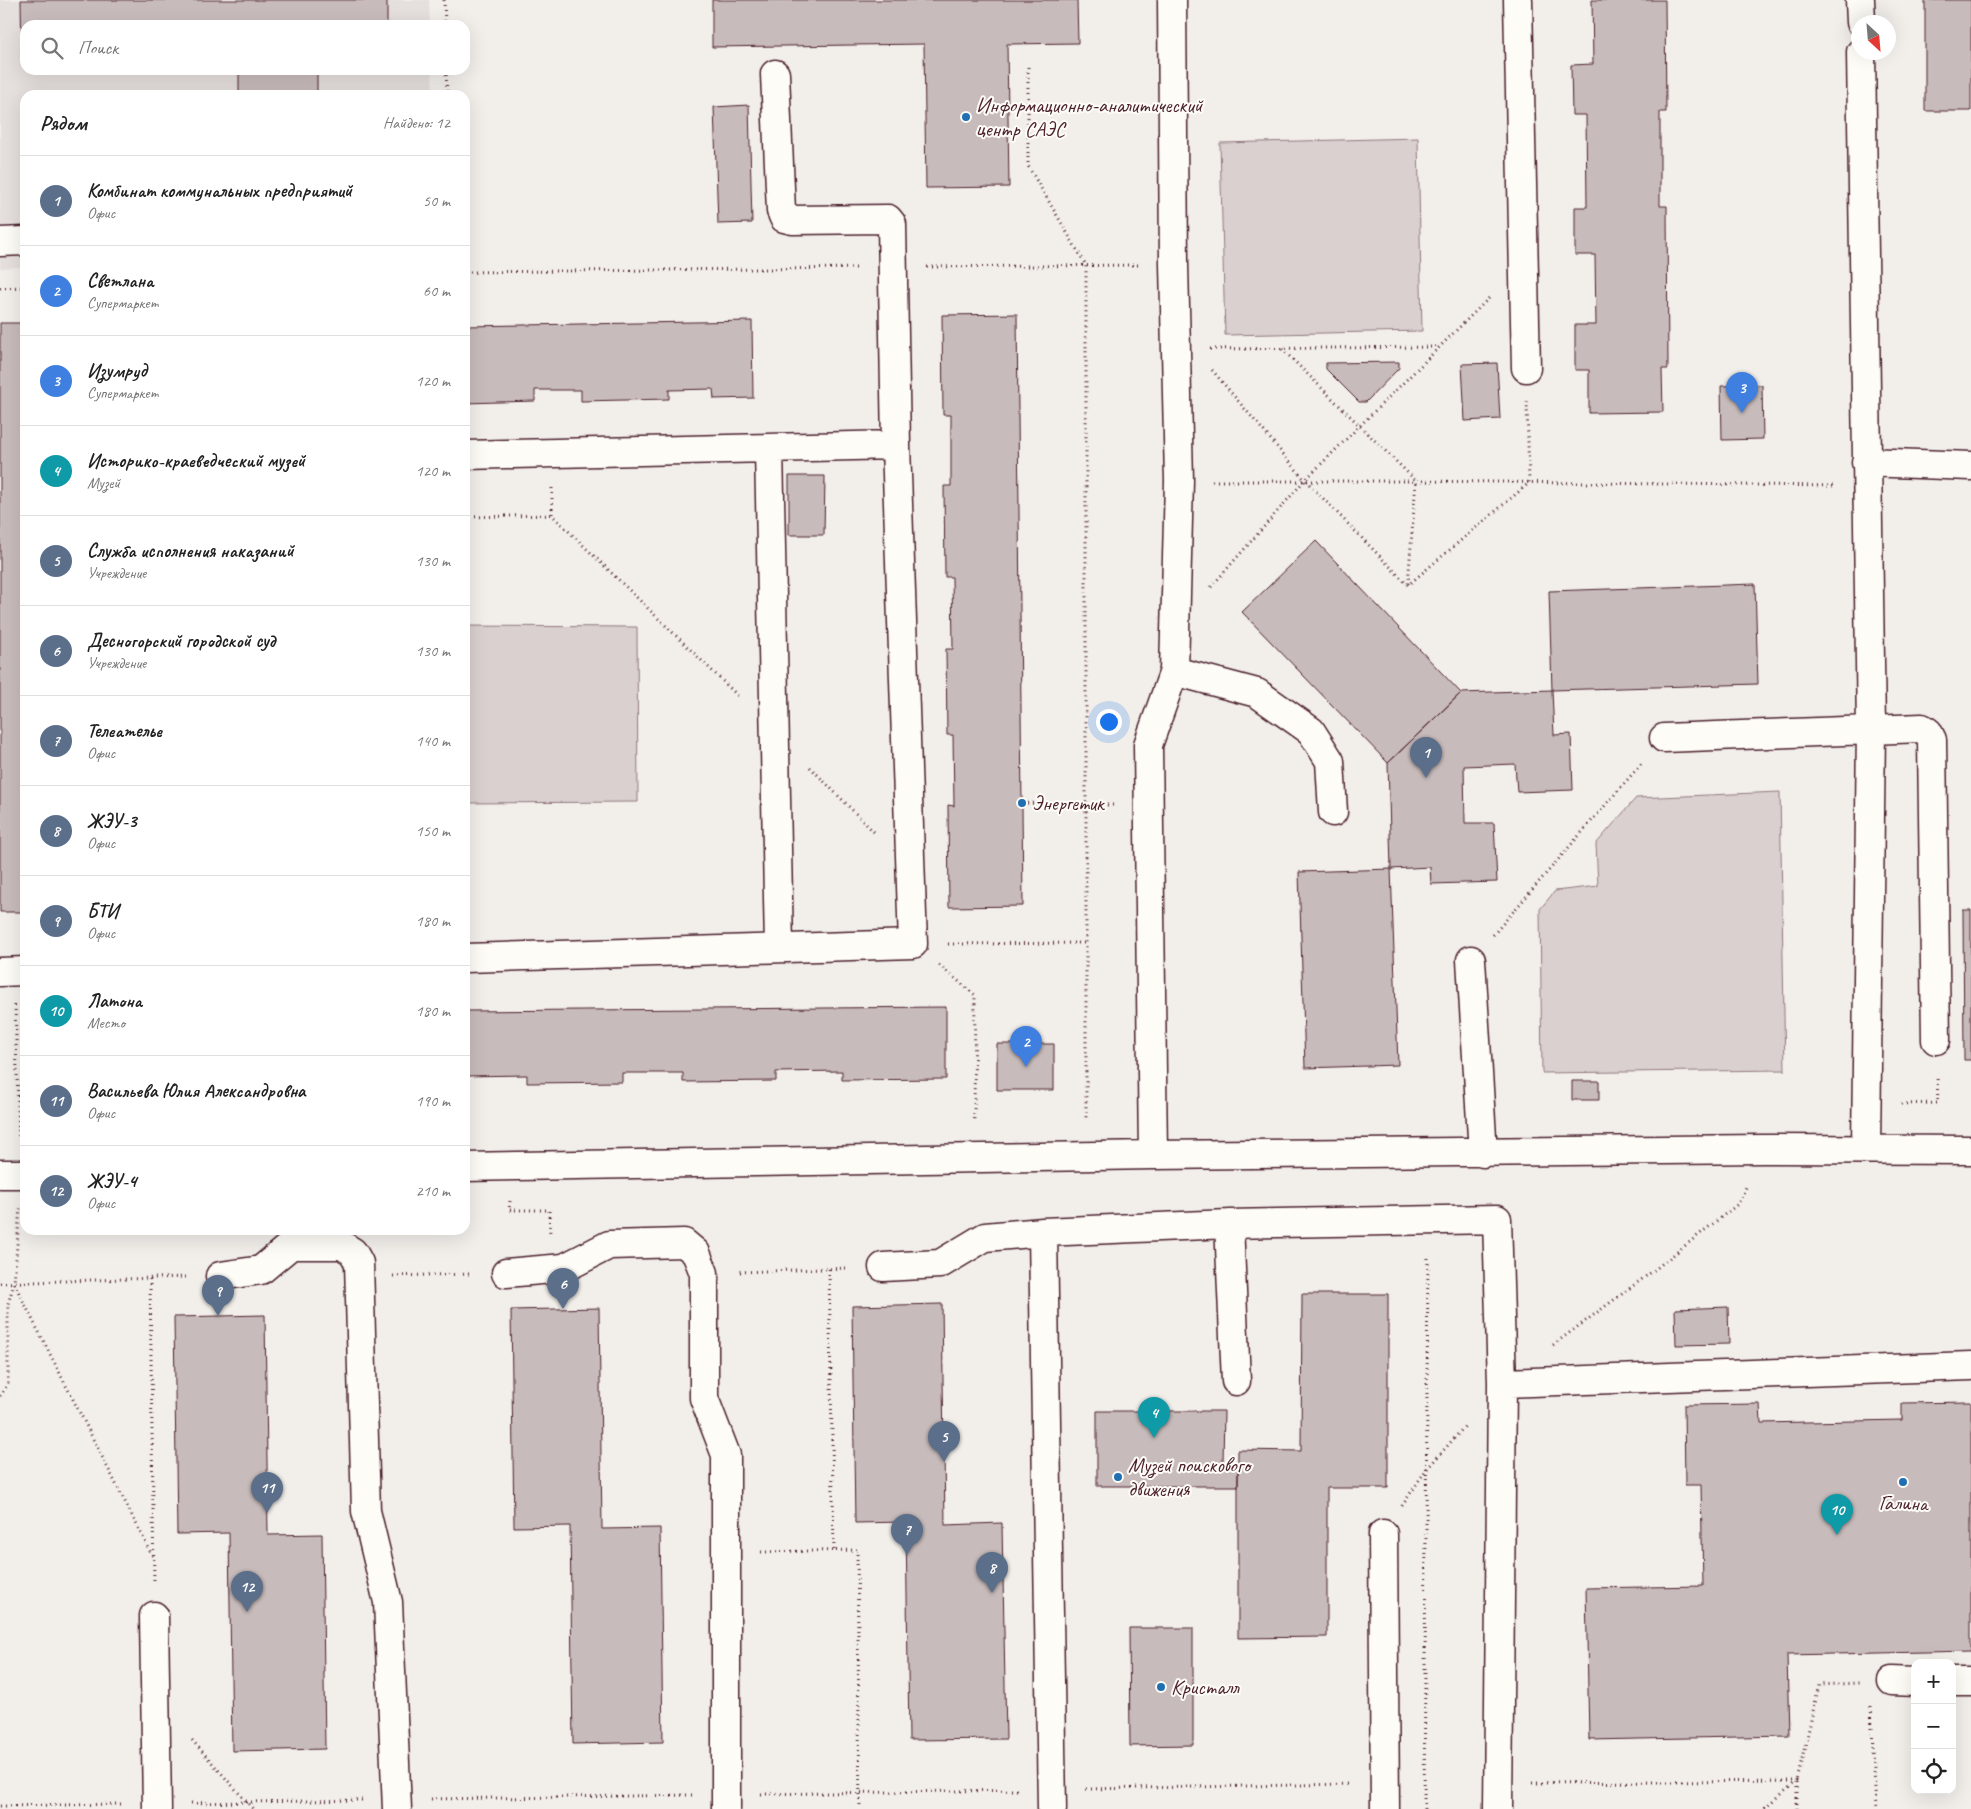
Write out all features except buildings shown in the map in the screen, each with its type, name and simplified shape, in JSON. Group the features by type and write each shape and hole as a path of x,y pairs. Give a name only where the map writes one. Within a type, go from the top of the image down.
{"street":[{"path":"1153,1155 1148,745 1174,671 1179,481 1174,264 1172,0"},
{"path":"1518,0 1526,368"},
{"path":"1860,0 1861,15"},
{"path":"1861,60 1871,729 1866,1148"},
{"path":"470,958 913,944 896,445 892,224 888,219 792,220 784,218 781,211 775,74"},
{"path":"0,242 20,241"},
{"path":"470,455 896,445"},
{"path":"769,448 779,948"},
{"path":"1866,462 1971,466"},
{"path":"1174,671 1258,693 1311,731 1330,761 1333,812"},
{"path":"1664,738 1871,729 1922,728 1928,732 1932,740 1936,1040"},
{"path":"1471,960 1483,1153"},
{"path":"470,1166 1153,1155 1866,1148 1971,1150"},
{"path":"0,1174 20,1174"},
{"path":"883,1267 940,1264 985,1237 1043,1232 1229,1224 1497,1219 1502,1383 1498,1796"},
{"path":"1229,1224 1236,1381"},
{"path":"1043,1232 1052,1809"},
{"path":"506,1273 564,1268 609,1245 684,1243 696,1253 704,1273 704,1398 726,1454 726,1809"},
{"path":"220,1276 261,1270 291,1245 342,1245 353,1252 359,1263 366,1512 388,1602 397,1809"},
{"path":"1502,1383 1971,1366"},
{"path":"1383,1534 1385,1809"},
{"path":"154,1616 157,1809"},
{"path":"1956,1682 1971,1682"}],"path":[{"path":"444,0 445,20"},
{"path":"1028,67 1028,166 1086,265 1086,1118"},
{"path":"446,75 447,90"},
{"path":"470,272 1174,264"},
{"path":"1176,627 1306,480 1524,264"},
{"path":"0,288 20,287"},
{"path":"1175,326 1306,480 1408,585"},
{"path":"1195,349 1440,347"},
{"path":"1282,349 1416,481 1408,585"},
{"path":"1526,368 1529,483"},
{"path":"1179,481 1306,480 1836,486"},
{"path":"1408,585 1529,483"},
{"path":"470,517 552,515 775,731 910,869"},
{"path":"1471,960 1664,738"},
{"path":"1022,803 1115,805"},
{"path":"981,944 1086,943"},
{"path":"913,944 975,995 976,1121 972,1128"},
{"path":"13,972 19,1142"},
{"path":"1895,1104 1938,1103"},
{"path":"1738,1204 1749,1182"},
{"path":"0,1396 8,1384 8,1304 14,1283 20,1206"},
{"path":"509,1210 549,1210"},
{"path":"1424,1809 1428,1220"},
{"path":"704,1273 849,1268"},
{"path":"829,1269 834,1551"},
{"path":"360,1277 506,1273"},
{"path":"0,1283 184,1277"},
{"path":"150,1279 154,1616"},
{"path":"14,1283 153,1558"},
{"path":"726,1552 856,1550 860,1809"},
{"path":"1797,1809 1797,1781 1818,1685 1892,1682 1876,1809"},
{"path":"155,1698 253,1809"},
{"path":"1498,1796 1797,1781"},
{"path":"1764,1809 1797,1781"}],"shaded area":[{"path":"0,0 429,0 430,20 20,20 20,75 432,75 433,90 20,90 20,267 0,268"},
{"path":"1418,138 1422,331 1225,335 1220,143"},
{"path":"470,626 637,627 638,802 470,803"},
{"path":"1780,792 1785,1070 1542,1073 1540,909 1555,891 1598,886 1596,844 1636,798"}],"place":[{"name":"Информационно-аналитический центр САЭС","path":"966,117"},
{"name":"Изумруд","path":"1742,413"},
{"name":"Комбинат коммунальных предприятий","path":"1426,778"},
{"name":"Энергетик","path":"1022,803"},
{"name":"Светлана","path":"1026,1067"},
{"name":"Десногорский городской суд","path":"563,1309"},
{"name":"БТИ","path":"218,1316"},
{"name":"Историко-краеведческий музей","path":"1154,1438"},
{"name":"Служба исполнения наказаний","path":"944,1462"},
{"name":"Музей поискового движения","path":"1118,1477"},
{"name":"Галина","path":"1903,1482"},
{"name":"Васильева Юлия Александровна","path":"267,1513"},
{"name":"Латона","path":"1837,1535"},
{"name":"Телеателье","path":"907,1555"},
{"name":"ЖЭУ-3","path":"992,1593"},
{"name":"ЖЭУ-4","path":"247,1612"},
{"name":"Кристалл","path":"1161,1687"}]}
